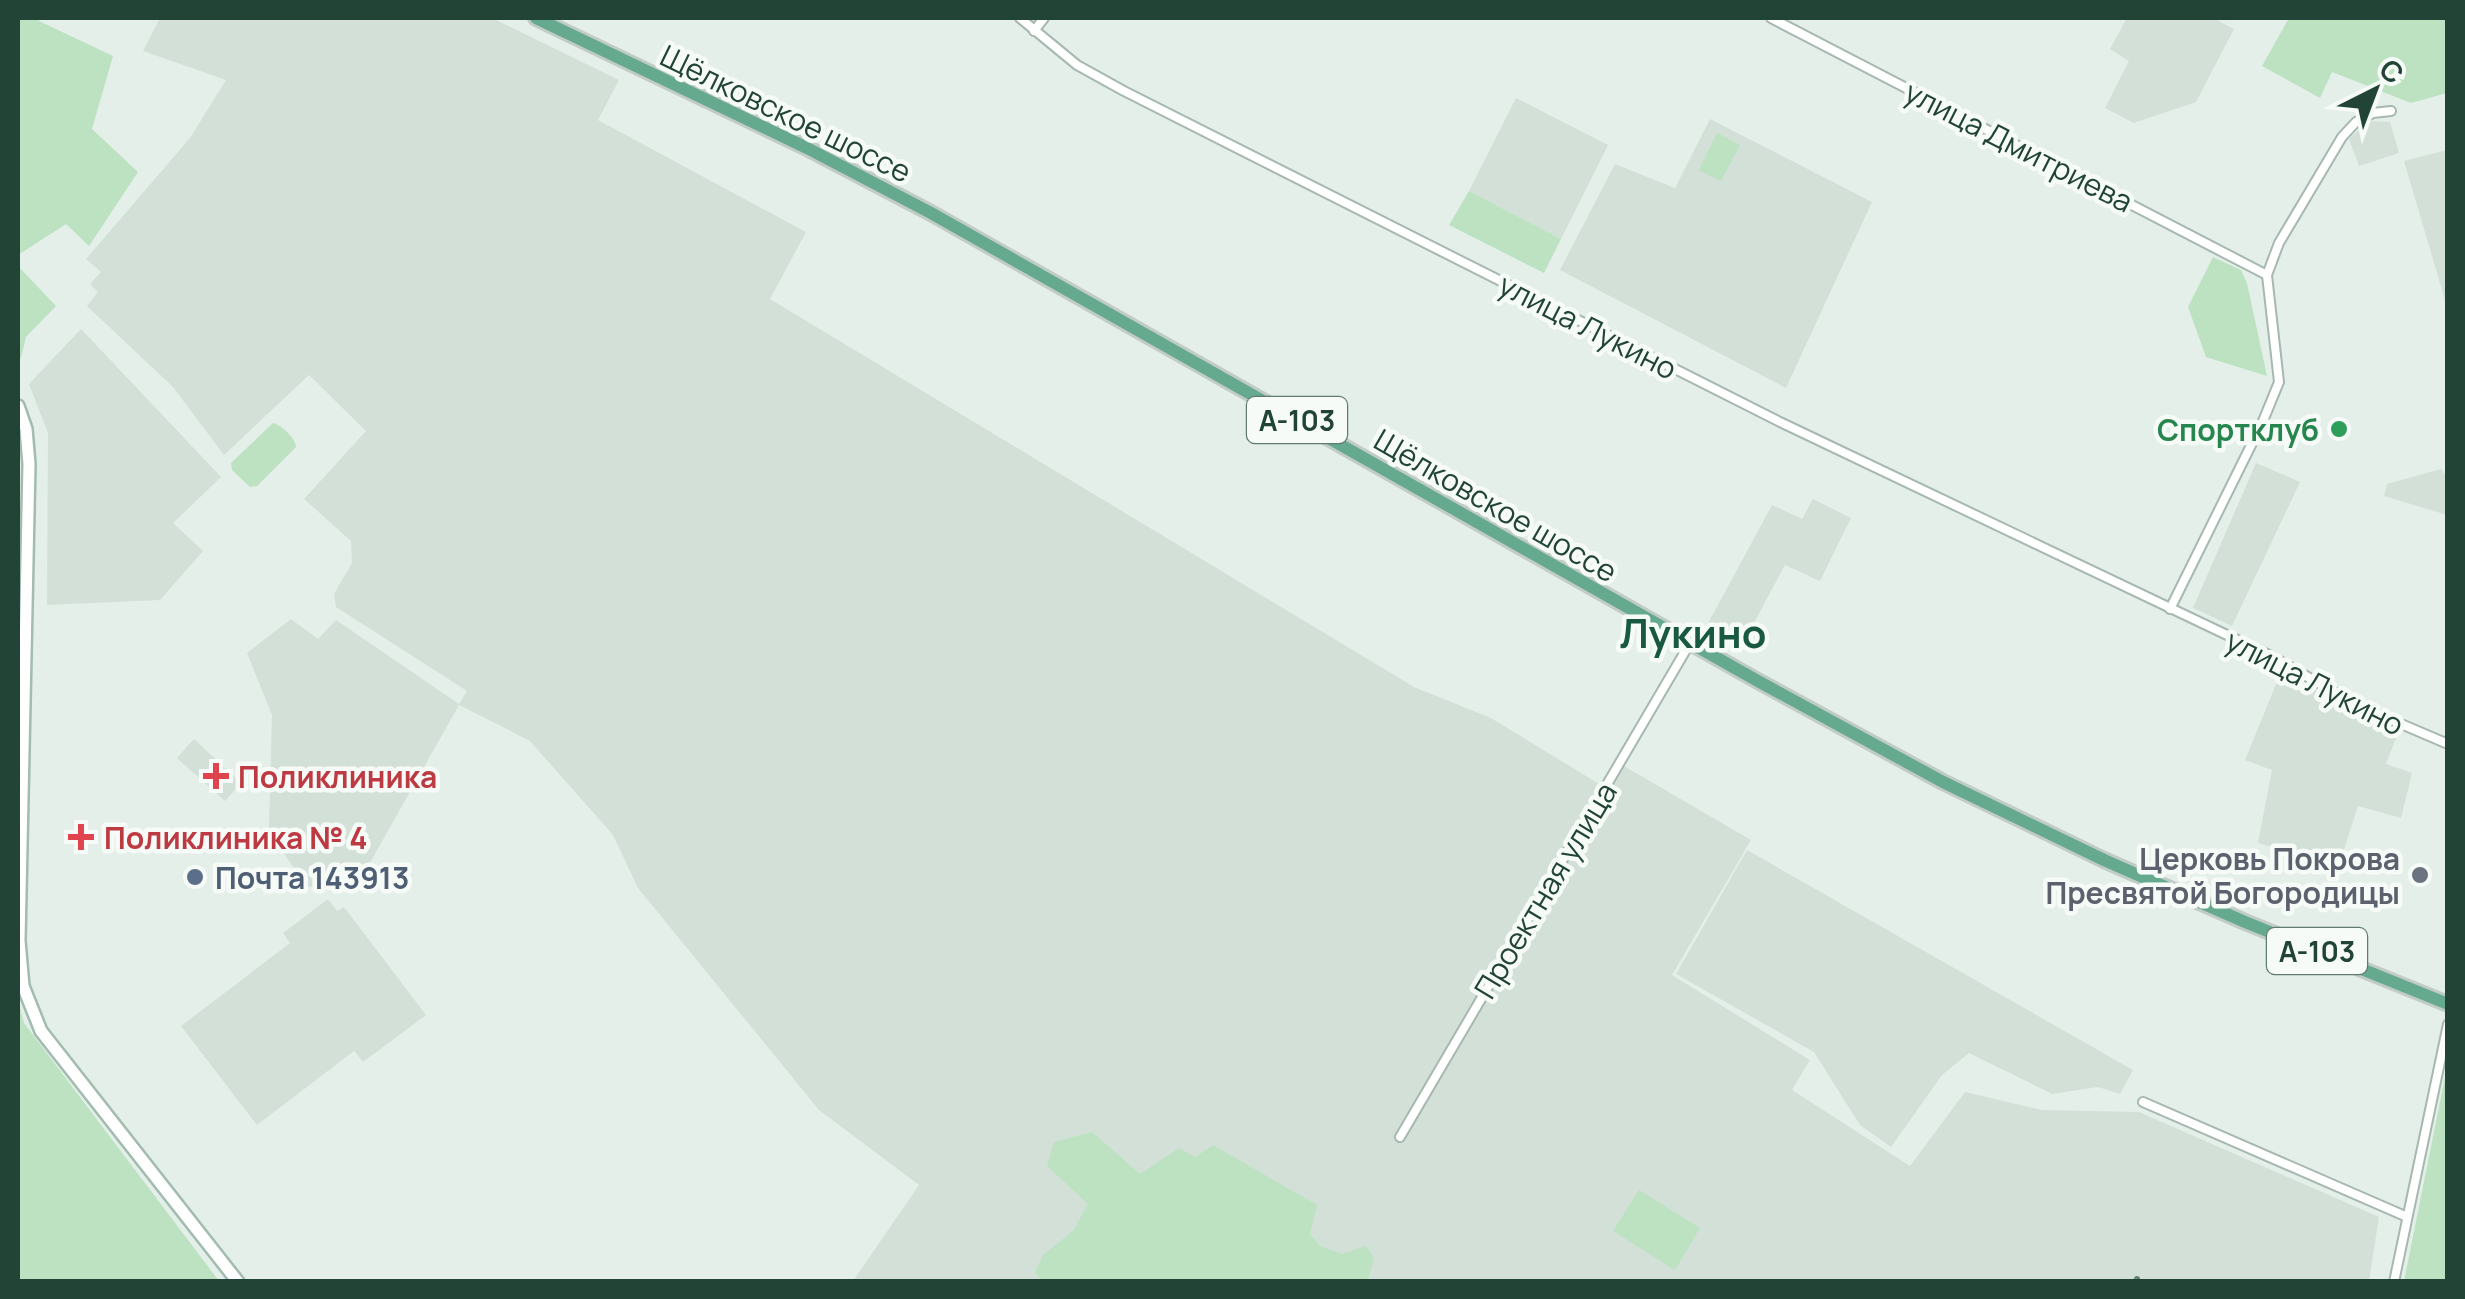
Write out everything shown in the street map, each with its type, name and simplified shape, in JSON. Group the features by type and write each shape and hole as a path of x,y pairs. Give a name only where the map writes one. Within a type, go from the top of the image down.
{"main road":[{"name":"Щёлковское шоссе","path":"536,18 807,148 931,213 1690,644 1928,774 2017,819 2246,922 2448,1004"},
{"path":"18,406 26,428 29,464 19,940 24,986 41,1030 238,1282"}],"street":[{"name":"улица Лукино","path":"1020,18 1077,65 1124,92 1780,422 2270,655 2359,706 2448,744"},
{"path":"1034,31 1044,18"},
{"name":"улица Дмитриева","path":"1771,18 2267,275"},
{"path":"2170,609 2280,382 2267,275 2279,244 2342,137 2356,122 2391,111"},
{"name":"Проектная улица","path":"1400,1137 1690,644"},
{"path":"2394,1282 2448,1024"},
{"path":"2143,1102 2406,1216"}],"shaded area":[{"path":"160,18 492,18 619,80 598,120 806,232 770,299 1414,687 1491,718 1609,790 1624,766 1751,840 1672,975 1810,1060 1792,1090 1910,1166 1965,1092 2042,1110 2139,1112 2379,1217 2369,1281 853,1281 919,1185 819,1110 638,888 613,835 530,741 459,705 358,884 306,887 269,830 272,715 247,653 291,619 318,639 336,620 459,704 467,691 336,607 334,594 352,563 351,541 304,499 366,431 309,375 224,455 173,387 87,306 98,292 90,284 101,272 86,259 190,138 226,80 143,51"},
{"path":"2127,18 2213,18 2234,29 2196,102 2134,123 2105,108 2129,61 2110,49"},
{"path":"1516,98 1608,145 1561,239 1469,191"},
{"path":"1710,119 1872,202 1786,388 1560,270 1615,164 1675,188"},
{"path":"2369,121 2390,122 2399,153 2359,166 2349,139"},
{"path":"2448,150 2447,307 2404,161"},
{"path":"81,329 221,477 173,523 203,551 160,600 47,605 48,433 29,384"},
{"path":"2256,463 2300,482 2232,626 2193,608"},
{"path":"2441,469 2447,477 2447,515 2384,496 2387,484"},
{"path":"1813,499 1851,518 1820,581 1785,565 1740,649 1705,629 1772,505 1802,519"},
{"path":"2281,672 2399,730 2386,764 2412,773 2401,818 2358,806 2339,865 2258,843 2272,770 2245,760"},
{"name":"Поликлиника","path":"194,739 241,783 225,801 177,758"},
{"path":"1747,850 2133,1070 2120,1094 2098,1087 2052,1094 1969,1053 1942,1075 1891,1147 1860,1125 1814,1052 1676,974"},
{"path":"328,899 337,911 344,907 426,1015 363,1062 354,1051 257,1125 181,1026 290,943 283,933"}],"green space":[{"path":"18,18 40,18 39,21 113,56 92,129 138,172 89,246 66,224 18,255"},
{"path":"2289,18 2447,18 2447,93 2411,103 2332,72 2320,98 2262,66"},
{"path":"1717,133 1740,145 1721,181 1699,170"},
{"path":"1469,191 1561,239 1544,273 1449,225"},
{"path":"2213,257 2241,270 2247,283 2267,376 2206,357 2188,307"},
{"path":"18,266 56,306 26,337 18,360"},
{"path":"273,423 287,432 296,447 257,486 250,487 232,470 231,463"},
{"path":"18,1001 24,1023 219,1281 18,1281"},
{"path":"2447,1067 2447,1281 2404,1281"},
{"path":"1092,1132 1140,1174 1179,1148 1195,1157 1213,1145 1317,1205 1310,1234 1320,1246 1342,1254 1366,1246 1374,1258 1368,1280 1042,1281 1035,1272 1043,1255 1073,1231 1088,1204 1047,1166 1054,1142"},
{"path":"1639,1190 1700,1228 1675,1270 1613,1231"}],"place":[{"name":"Спортклуб","path":"2339,429"},
{"name":"Поликлиника","path":"216,776"},
{"name":"Поликлиника № 4","path":"81,837"},
{"name":"Церковь Покрова Пресвятой Богородицы","path":"2420,875"},
{"name":"Почта 143913","path":"195,877"}],"district":[{"name":"Лукино","path":"1693,632"}]}
